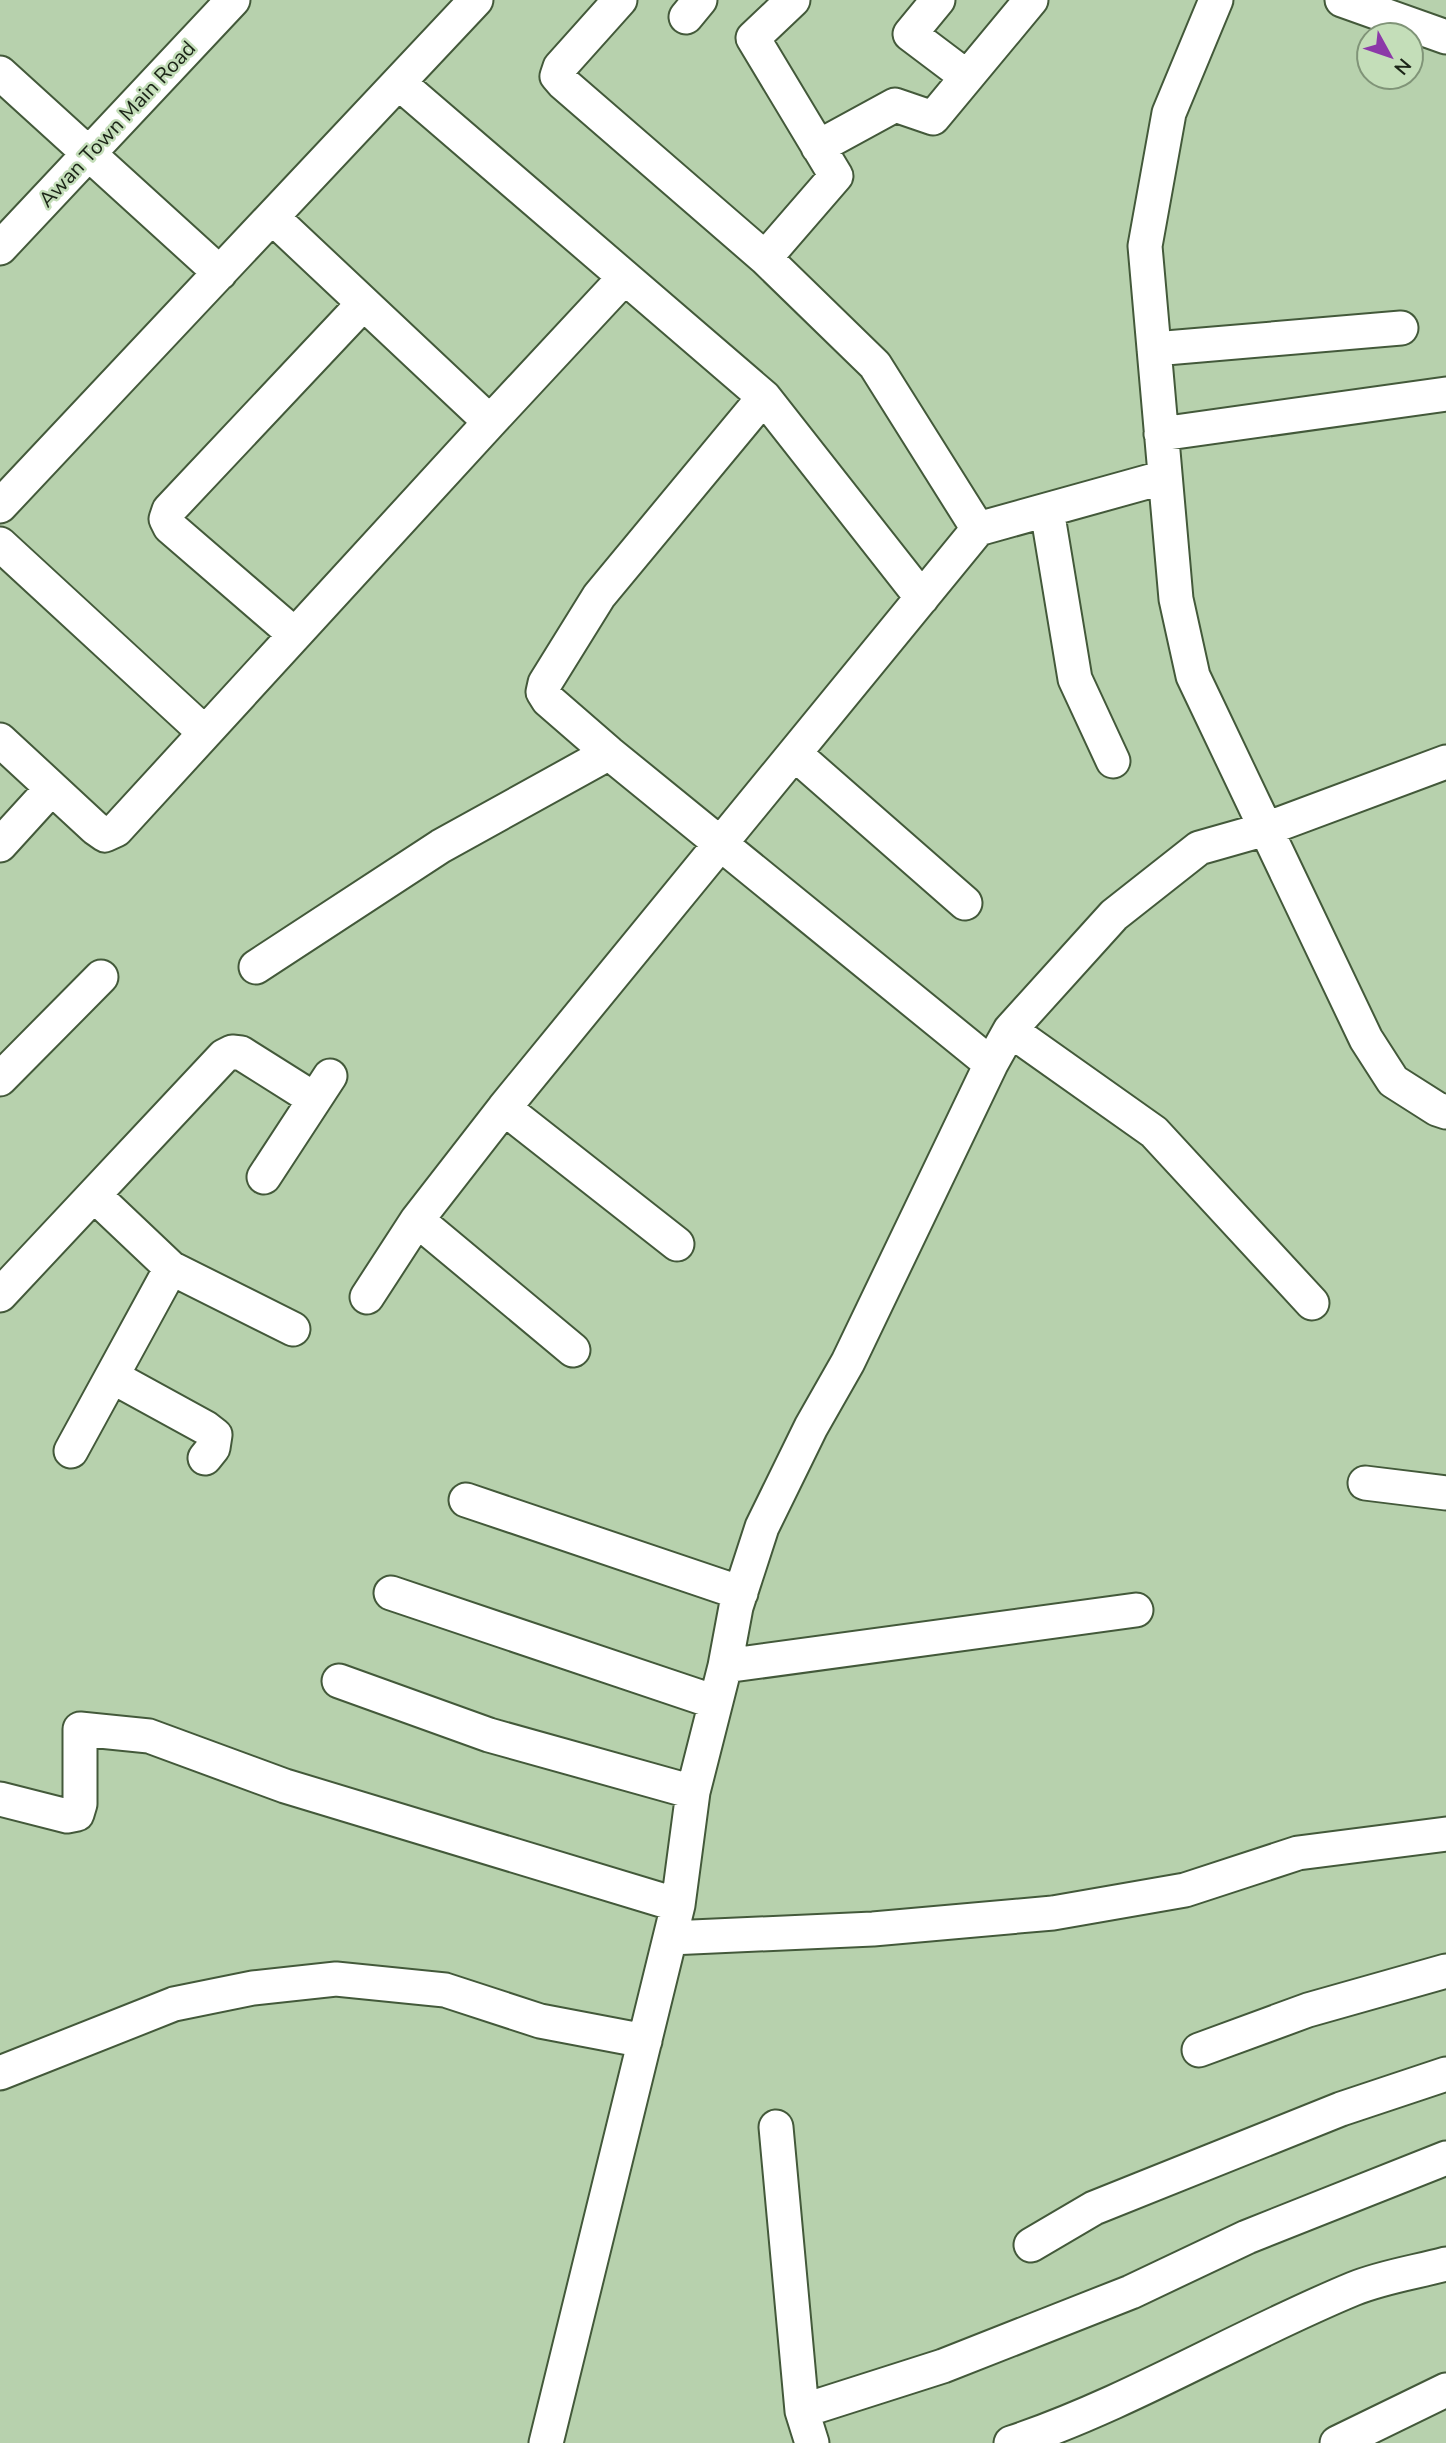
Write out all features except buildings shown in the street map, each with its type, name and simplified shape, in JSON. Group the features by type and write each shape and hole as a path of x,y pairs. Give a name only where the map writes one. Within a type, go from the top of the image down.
{"street":[{"name":"Awan Town Main Road","path":"0,248 233,0"},
{"path":"0,506 476,0"},
{"path":"620,0 561,67 557,76 765,258 875,365 978,529"},
{"path":"765,258 836,176 753,38 793,0"},
{"path":"938,0 910,34 967,77"},
{"path":"818,147 895,104 933,118 1031,0"},
{"path":"1216,0 1169,113 1145,246 1176,599 1193,676 1366,1040 1394,1081 1446,1112"},
{"path":"1347,1 1446,37"},
{"path":"0,73 220,273"},
{"path":"400,83 764,397 922,598"},
{"path":"272,216 489,422"},
{"path":"0,740 95,828 105,835 116,830 624,278"},
{"path":"294,634 170,527 166,519 169,510 363,304"},
{"path":"1154,349 1401,328"},
{"path":"1161,434 1446,394"},
{"path":"764,397 599,596 545,682 543,692 548,700 609,753 991,1064"},
{"path":"367,1297 417,1220 504,1108 978,529 1165,477"},
{"path":"1047,510 1075,679 1113,761"},
{"path":"0,544 204,732"},
{"path":"256,967 441,846 609,753"},
{"path":"795,754 965,903"},
{"path":"546,2443 678,1905 693,1792 741,1593 762,1527 811,1427 848,1362 991,1064 1010,1030 1114,915 1199,848 1265,829 1446,762"},
{"path":"0,845 51,789"},
{"path":"0,1079 101,977"},
{"path":"1010,1030 1154,1132 1312,1303"},
{"path":"0,1295 224,1056 232,1052 241,1053 322,1088 264,1177"},
{"path":"504,1108 677,1244"},
{"path":"94,1195 171,1268 293,1329"},
{"path":"417,1220 573,1350"},
{"path":"71,1451 171,1268"},
{"path":"113,1377 215,1435 213,1448 205,1458"},
{"path":"1365,1483 1446,1493"},
{"path":"466,1500 741,1593"},
{"path":"391,1593 715,1702"},
{"path":"725,1666 1136,1610"},
{"path":"339,1681 489,1735 693,1792"},
{"path":"0,1799 67,1816 77,1814 80,1804 80,1729 149,1736 285,1786 678,1905"},
{"path":"670,1938 873,1929 1053,1913 1185,1890 1298,1853 1446,1834"},
{"path":"1199,2050 1308,2010 1446,1971"},
{"path":"0,2073 174,2004 253,1988 336,1979 445,1990 540,2021 645,2041"},
{"path":"1031,2245 1094,2208 1341,2109 1446,2074"},
{"path":"776,2127 806,2435 943,2367 1131,2292 1247,2237 1446,2158"},
{"path":"1011,2443 1062,2435 1355,2288 1446,2264"},
{"path":"1337,2443 1446,2390"}]}
